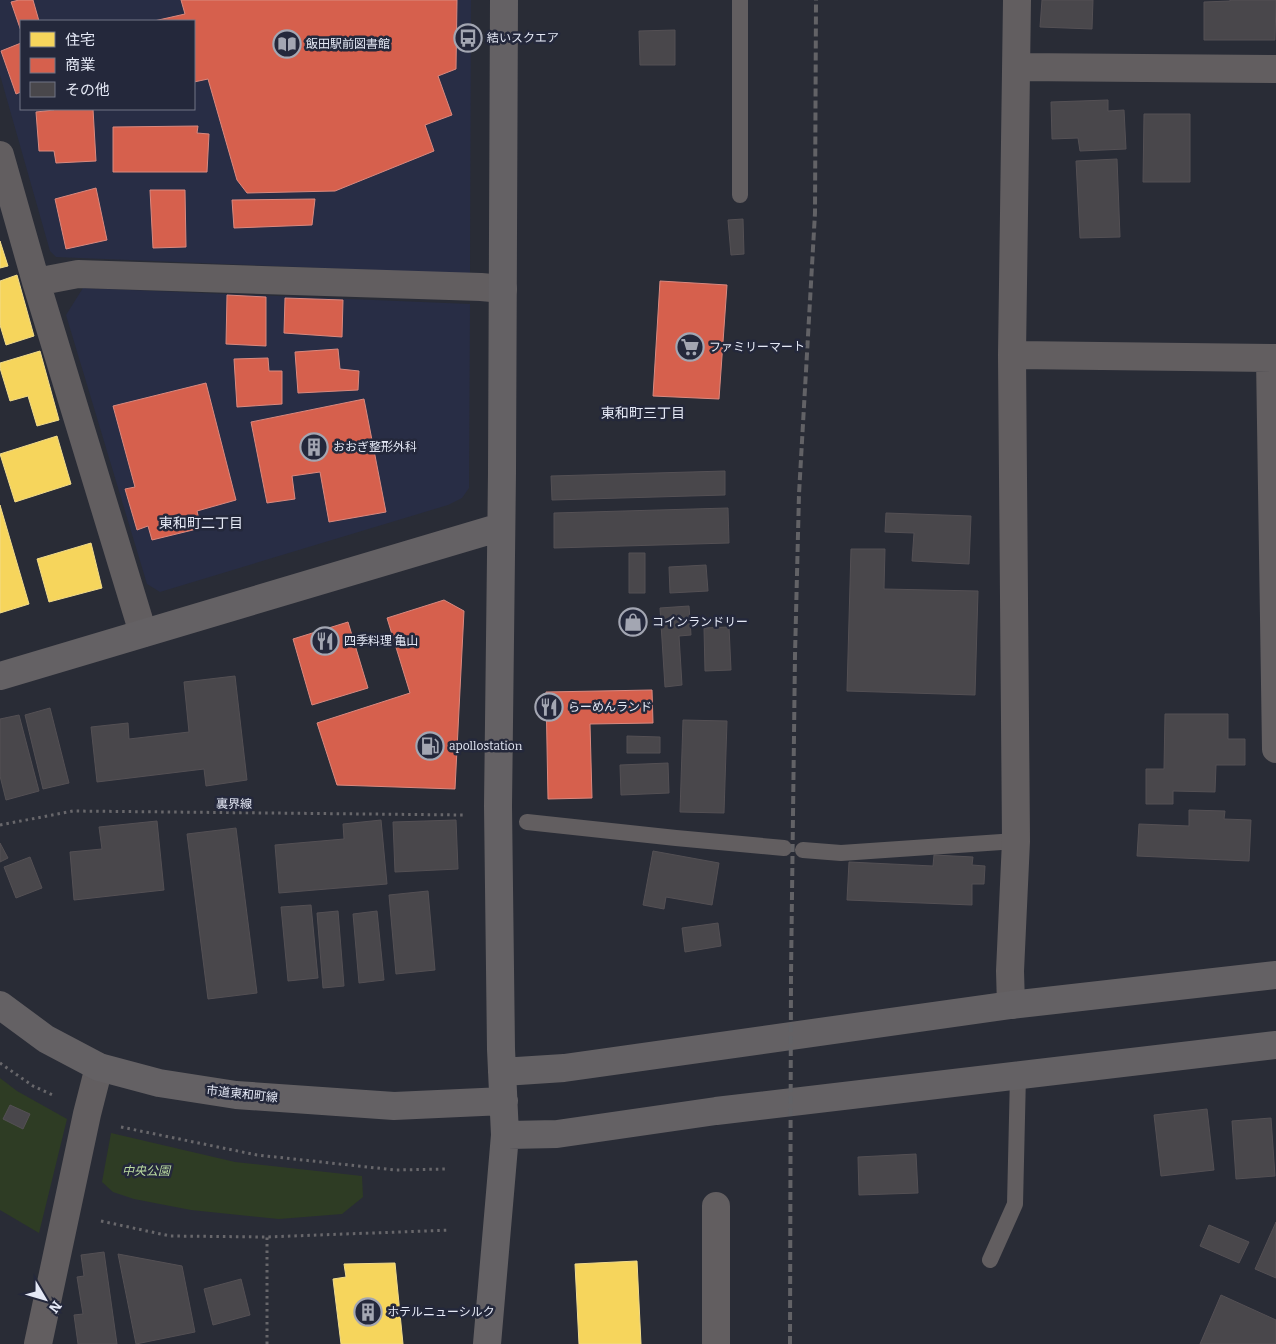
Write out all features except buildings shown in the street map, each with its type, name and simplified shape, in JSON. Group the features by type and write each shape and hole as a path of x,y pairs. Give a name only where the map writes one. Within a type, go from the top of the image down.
{"street":[{"path":"487,1344 506,1135 502,1072 498,806 504,0"},
{"path":"1011,1004 1010,971 1016,841 1012,355 1017,0"},
{"path":"1017,67 1276,69"},
{"path":"1,163 143,634"},
{"path":"36,282 78,274 503,289"},
{"path":"1012,355 1273,358 1276,749"},
{"path":"0,676 501,527"},
{"path":"502,1072 564,1068 1011,1004 1276,975"},
{"name":"市道東和町線","path":"0,1005 46,1039 99,1067 159,1083 236,1095 394,1106 504,1101"},
{"path":"506,1135 557,1134 716,1111 1276,1045"},
{"path":"38,1344 87,1114 99,1067"},
{"path":"716,1206 716,1344"}],"lane":[{"path":"740,0 740,195"},
{"path":"527,822 784,848"},
{"path":"803,850 841,853 1016,841"},
{"path":"990,1260 1015,1204 1018,1075"}],"path":[{"name":"裏界線","path":"0,825 73,811 469,815"},
{"path":"0,1064 33,1086 81,1108 102,1123 257,1155 396,1170 445,1168"},
{"path":"92,1220 170,1236 267,1238 450,1230"},
{"path":"267,1238 267,1344"}],"shaded area":[{"path":"0,0 471,0 470,274 56,257 50,251 0,75"},
{"path":"83,288 470,304 469,488 462,498 448,505 160,592 147,584 66,315"}],"green space":[{"path":"0,1078 17,1091 67,1119 39,1233 0,1210"},
{"name":"中央公園","path":"111,1133 235,1162 362,1176 363,1197 342,1214 279,1219 191,1210 134,1199 113,1192 102,1182"}],"railway":[{"path":"790,1344 791,976 795,655 799,494 815,213 816,0"}],"place":[{"name":"結いスクエア","path":"468,38"},
{"name":"飯田駅前図書館","path":"287,44"},
{"name":"ファミリーマート","path":"690,347"},
{"name":"おおぎ整形外科","path":"314,447"},
{"name":"コインランドリー","path":"633,622"},
{"name":"四季料理 亀山","path":"325,641"},
{"name":"らーめんランド","path":"549,707"},
{"name":"apollostation","path":"430,746"},
{"name":"ホテルニューシルク","path":"368,1312"}],"district":[{"name":"東和町三丁目","path":"643,413"},
{"name":"東和町二丁目","path":"201,523"}]}
